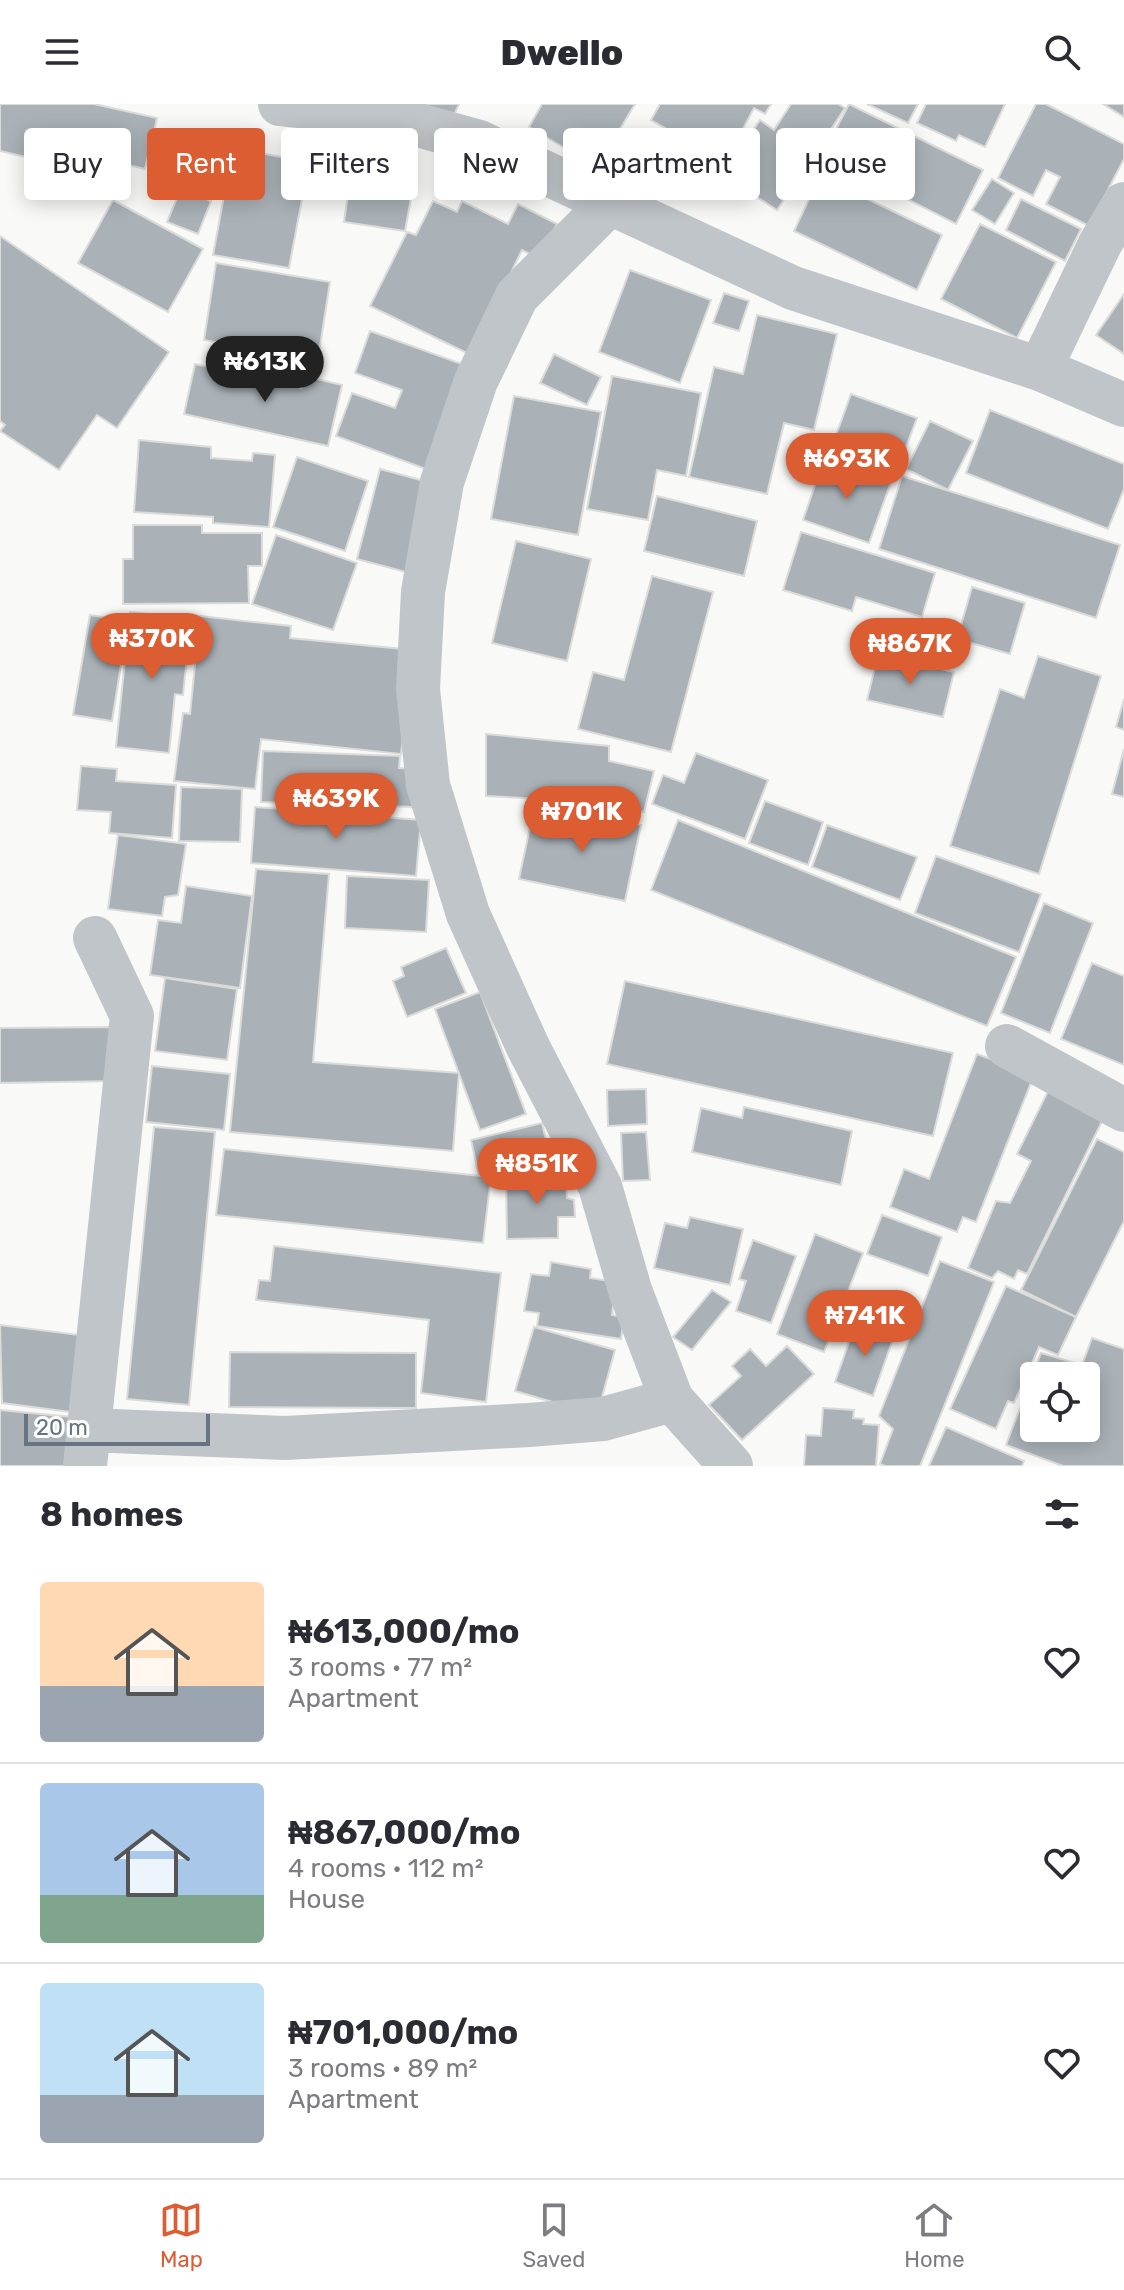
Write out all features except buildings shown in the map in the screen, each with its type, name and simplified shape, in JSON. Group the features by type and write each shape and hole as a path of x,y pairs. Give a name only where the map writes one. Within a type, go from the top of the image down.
{"street":[{"path":"280,104 379,114 479,142 612,201 793,288 1040,369 1124,405"},
{"path":"612,201 517,296 476,381 442,482 423,592 418,689 428,785 468,914 528,1047 600,1186 630,1290 672,1400 731,1466"},
{"path":"1040,369 1100,244 1124,204"},
{"path":"95,938 132,1016 86,1448 603,1419 672,1400"},
{"path":"1007,1046 1124,1110"}]}
